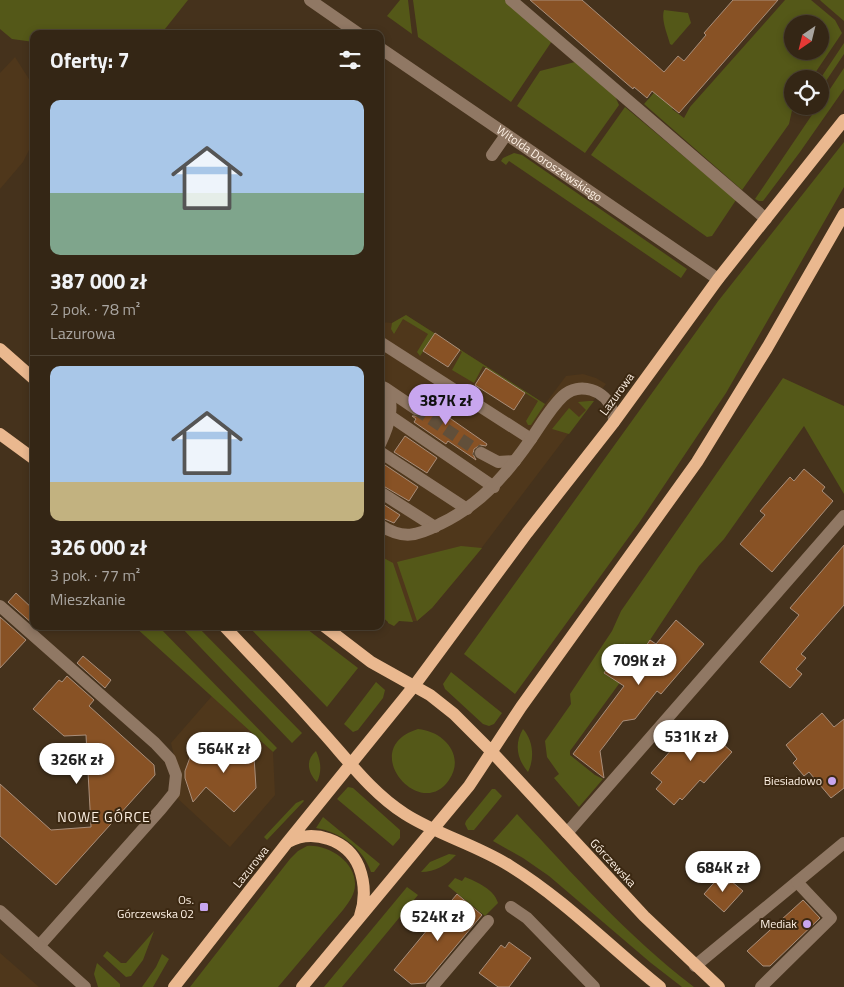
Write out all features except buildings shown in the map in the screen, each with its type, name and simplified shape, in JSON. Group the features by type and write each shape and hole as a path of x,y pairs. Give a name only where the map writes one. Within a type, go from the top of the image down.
{"main road":[{"name":"Lazurowa","path":"174,987 286,844 414,686 527,533 614,422 718,279 844,120"},
{"path":"302,987 469,786 521,707 698,462 767,348 844,214"},
{"path":"0,349 30,375"},
{"path":"0,434 30,456"},
{"path":"228,630 308,715 373,788 405,814 479,848 533,880 660,987"},
{"path":"329,630 371,662 414,686"},
{"name":"Górczewska","path":"414,686 454,714 492,752 644,916 719,987"},
{"path":"286,844 302,836 320,836 338,844 350,854 356,862 362,878 363,906 360,918"}],"street":[{"path":"310,0 353,30"},
{"path":"511,0 766,218"},
{"name":"Witolda Doroszewskiego","path":"384,51 718,279"},
{"path":"492,155 506,134"},
{"path":"384,345 531,440"},
{"path":"384,388 416,409"},
{"path":"384,527 394,533 414,535 435,527 467,509 494,487 516,461 554,406 571,390 595,391 601,395 613,411 614,422"},
{"path":"384,391 390,404 390,416 384,436"},
{"path":"390,416 494,487"},
{"path":"481,453 498,462 516,461"},
{"path":"384,455 467,509"},
{"path":"384,495 435,527"},
{"path":"567,833 844,516"},
{"path":"0,606 155,743 170,759 176,775 174,793 39,946"},
{"path":"695,966 844,843"},
{"path":"761,987 831,918 797,882"},
{"path":"511,907 527,918 594,987"},
{"path":"0,911 85,987"},
{"path":"432,987 488,921"}],"shaded area":[{"path":"15,57 30,81 30,148 23,162 0,189 0,73"},
{"path":"406,315 545,404 566,376 583,374 596,378 606,384 474,558 432,608 417,621 399,621 394,626 384,618 384,322 392,323"},
{"path":"212,696 273,752 275,795 230,847 176,797 176,764 171,743"},
{"path":"0,953 39,987 0,987"}],"green space":[{"path":"0,0 188,0 164,30 30,30 30,41 12,39 0,29"},
{"path":"400,0 408,0 412,34 387,16"},
{"path":"413,0 505,0 552,41 511,102 418,37"},
{"path":"785,0 811,0 829,15 784,15 784,60 824,60 817,70 784,70 784,115 791,115 789,124 742,190 644,104 660,86 678,103 672,109 684,118 690,107"},
{"path":"820,0 844,0 844,21 822,2"},
{"path":"664,10 688,13 691,23 672,45 670,44 665,27"},
{"path":"829,15 835,20 842,33 829,52"},
{"path":"844,43 844,54 829,76 829,70 826,70"},
{"path":"575,62 615,96 619,105 585,153 517,106 540,71"},
{"path":"844,68 844,89 829,110 829,90"},
{"path":"625,107 736,200 712,236 707,237 591,155"},
{"path":"812,115 826,115 763,201 755,199"},
{"path":"844,142 844,187 726,393 639,523 515,694 464,654 719,300"},
{"path":"514,153 522,155 687,269 681,278 509,161 506,165 501,161 503,158"},
{"path":"406,315 545,404 531,425 528,425 526,421 538,401 483,366 474,383 452,370 462,352 435,334 420,356 417,352 428,334 403,319 394,334 391,329 392,323"},
{"path":"783,378 844,406 844,494 804,426 724,539 699,566 640,655 570,751 570,755 603,779 579,807 554,778 559,774 547,757 545,741 571,704 570,694 612,631 621,611"},
{"path":"594,401 569,434 552,429 569,408 579,417 586,410 578,402"},
{"path":"461,546 482,548 432,608 417,621 397,562"},
{"path":"384,558 393,563 413,622 399,621 394,626 384,618"},
{"path":"138,630 162,630 277,748 273,752"},
{"path":"184,630 201,630 302,733 292,743"},
{"path":"252,630 308,630 358,668 327,707"},
{"path":"451,672 502,713 494,724 489,726 483,724 445,689 443,684"},
{"path":"376,682 385,690 383,698 358,730 353,732 344,724"},
{"path":"418,729 436,734 443,739 453,753 454,771 449,780 437,791 423,793 410,788 399,778 393,765 393,751 400,738"},
{"path":"523,729 529,738 532,749 532,761 528,772 521,762 518,751 518,740"},
{"path":"316,751 320,766 317,782 309,766 310,758"},
{"path":"348,787 353,788 400,830 400,838 393,846 337,799"},
{"path":"492,789 495,789 502,796 474,830 468,830 465,824 466,821"},
{"path":"303,800 267,840 264,837 296,803"},
{"path":"517,814 624,926 694,987 682,987 549,876 493,841"},
{"path":"323,817 380,864 374,872 371,872 367,863 350,842 334,833 316,828"},
{"path":"307,846 315,846 332,851 346,862 351,869 355,888 343,910 278,987 190,987 290,859"},
{"path":"449,854 456,855 440,867 431,871 421,872 430,862"},
{"path":"465,877 484,887 496,898 498,903 485,916 448,886 455,878 462,881"},
{"path":"407,887 418,895 342,987 324,987"},
{"path":"154,931 143,960 131,976 126,977 103,956 107,951 121,963 126,963"},
{"path":"162,954 169,959 153,987 142,987 156,967"},
{"path":"97,963 120,984 120,987 98,987 94,974"}],"tunnel":[{"path":"416,409 481,453"}],"place":[{"name":"Biesiadowo","path":"832,781"},
{"name":"Os. Górczewska 02","path":"204,907"},
{"name":"Mediak","path":"807,924"}],"district":[{"name":"NOWE GÓRCE","path":"104,817"}]}
